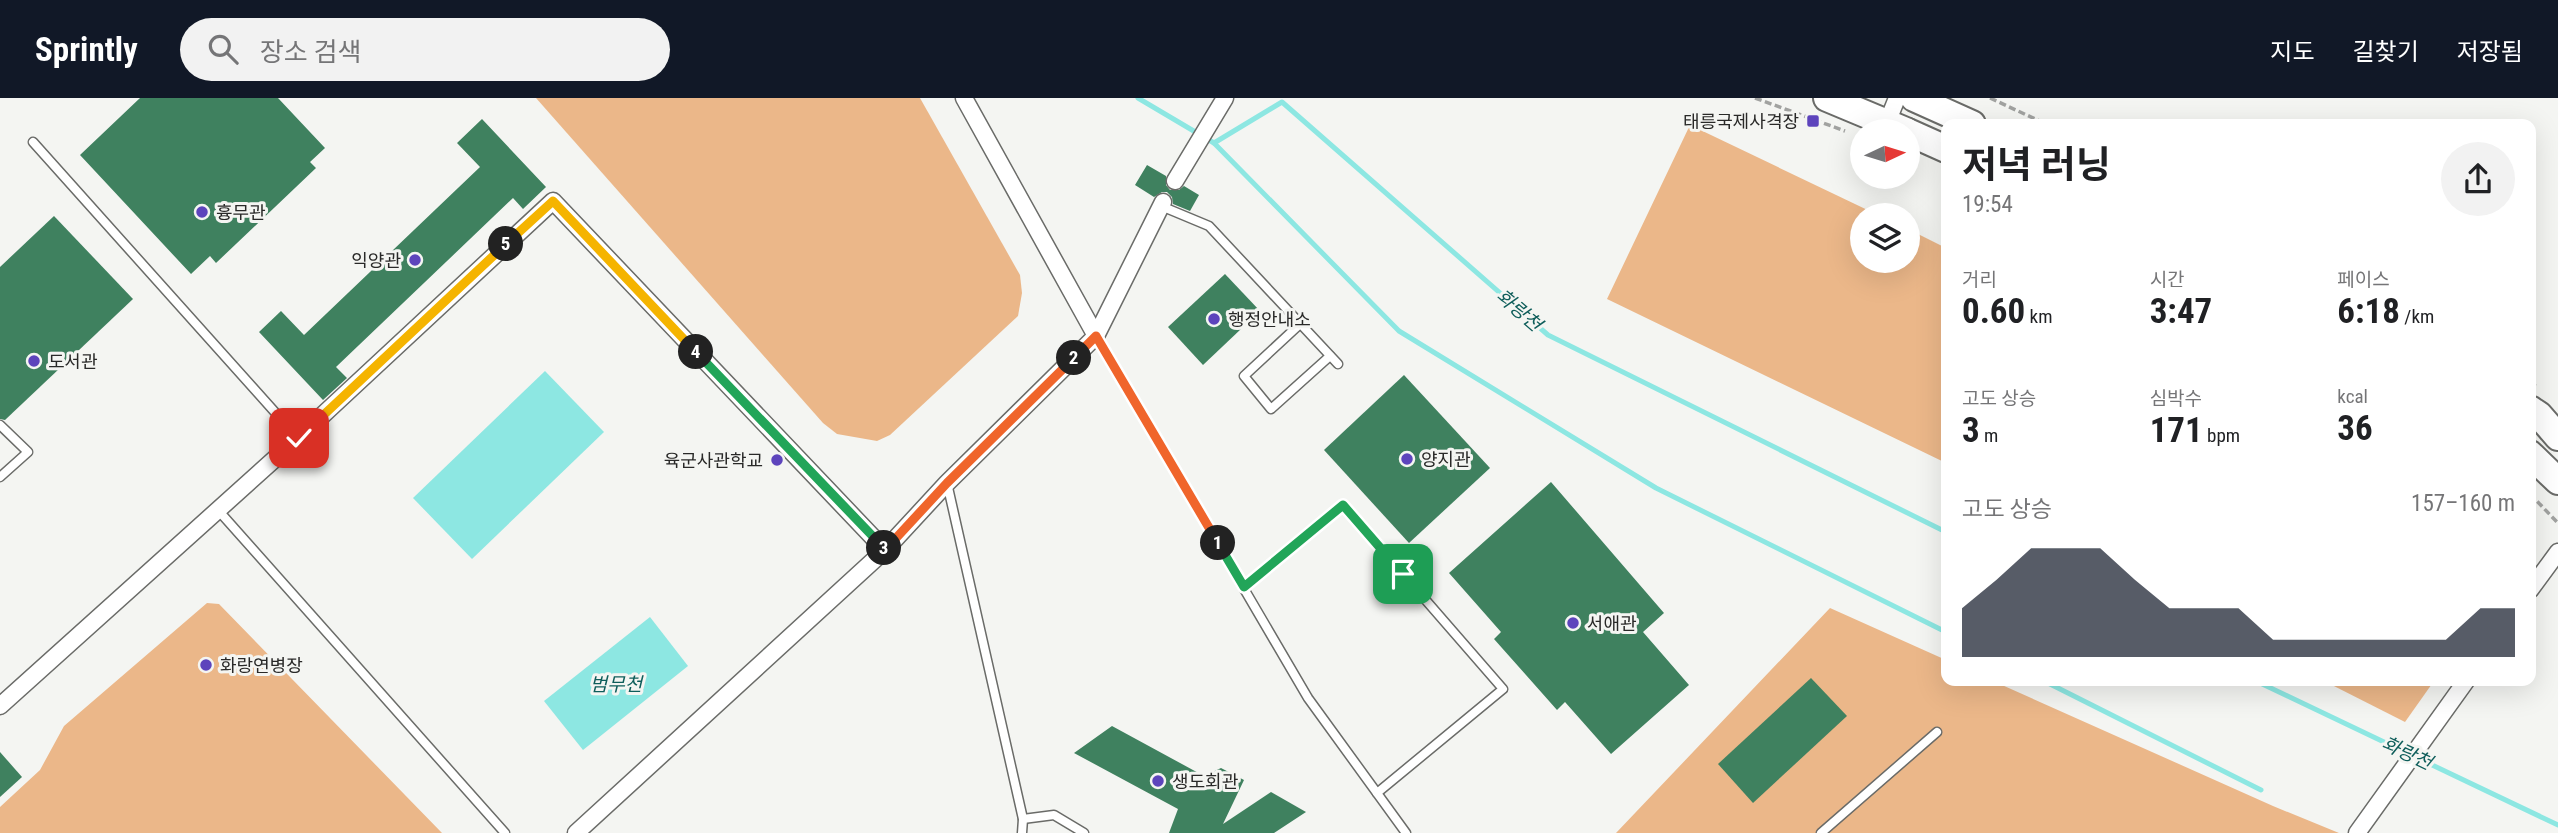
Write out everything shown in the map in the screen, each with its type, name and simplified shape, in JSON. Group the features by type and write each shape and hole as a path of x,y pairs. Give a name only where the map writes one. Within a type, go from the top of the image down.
{"main road":[{"path":"1827,98 1876,119"},
{"path":"1914,98 1961,119"},
{"path":"1920,138 1941,147"},
{"path":"2536,413 2558,437"},
{"path":"2536,460 2558,481"}],"street":[{"path":"964,98 1096,336"},
{"path":"1175,179 1225,98"},
{"path":"1897,98 1899,119"},
{"path":"0,706 299,438 553,201 885,550"},
{"path":"576,833 885,550 947,483 1096,336 1162,204"},
{"path":"2536,582 2558,552"},
{"path":"2357,833 2462,686"}],"lane":[{"path":"33,142 299,438"},
{"path":"1162,204 1209,226 1338,364"},
{"path":"1300,324 1244,376 1271,409 1330,356"},
{"path":"1096,336 1308,698 1406,833"},
{"path":"0,425 27,452 0,477"},
{"path":"947,483 1023,818 1022,833"},
{"path":"1244,587 1343,505 1503,689 1377,793"},
{"path":"218,510 505,833"},
{"path":"1821,833 1937,732"},
{"path":"1023,818 1054,815 1084,833"}],"path":[{"path":"1755,98 1850,133"},
{"path":"1990,98 2035,119"},
{"path":"2536,500 2558,523"}],"shaded area":[{"path":"536,98 920,98 1020,275 1022,293 1018,316 890,435 877,441 837,434 823,423"},
{"path":"1690,125 1853,203 1850,203 1850,273 1920,273 1920,235 1941,246 1941,461 1607,299"},
{"name":"화랑연병장","path":"207,603 219,604 442,833 0,833 0,807 40,770 64,726"},
{"path":"1830,608 1941,658 1941,686 2004,686 2339,833 1616,833"},
{"path":"2334,686 2430,686 2405,722"}],"water":[{"path":"545,371 604,432 472,559 413,498"},
{"name":"범무천","path":"650,617 688,666 583,750 544,701"}],"building":[{"name":"흉무관","path":"140,98 278,98 325,148 310,162 316,168 216,263 210,256 191,274 80,155"},
{"name":"익양관","path":"482,119 546,187 523,209 513,198 336,367 347,378 323,400 259,332 281,311 304,335 480,167 457,143"},
{"path":"1147,165 1166,176 1166,185 1170,190 1179,190 1184,186 1199,195 1190,211 1173,204 1172,197 1167,192 1154,197 1135,185"},
{"name":"도서관","path":"54,216 133,299 5,420 0,419 0,267"},
{"name":"행정안내소","path":"1225,274 1260,311 1203,365 1168,327"},
{"name":"양지관","path":"1404,375 1490,468 1409,543 1324,450"},
{"name":"서애관","path":"1551,482 1664,613 1643,632 1689,685 1611,754 1565,702 1557,710 1494,639 1501,632 1449,573"},
{"path":"1811,678 1847,716 1753,803 1718,764"},
{"name":"생도회관","path":"1112,726 1204,776 1221,768 1244,780 1223,824 1271,792 1306,812 1274,833 1169,833 1178,809 1074,753"},
{"path":"0,752 22,777 0,797"}],"waterway":[{"name":"화랑천","path":"1138,98 1214,143 1282,102 1548,335 1941,530"},
{"path":"1214,143 1399,331 1656,488 1941,630"},
{"path":"2054,686 2261,790"},
{"name":"화랑천","path":"2266,686 2558,825"}],"place":[{"name":"태릉국제사격장","path":"1813,121"},
{"name":"흉무관","path":"202,212"},
{"name":"익양관","path":"415,260"},
{"name":"행정안내소","path":"1214,319"},
{"name":"도서관","path":"34,361"},
{"name":"양지관","path":"1407,459"},
{"name":"육군사관학교","path":"777,460"},
{"name":"서애관","path":"1573,623"},
{"name":"화랑연병장","path":"206,665"},
{"name":"생도회관","path":"1158,781"}],"route":[{"path":"299,438 553,201 885,550 947,483 1096,336 1244,587 1343,505 1403,574"}]}
